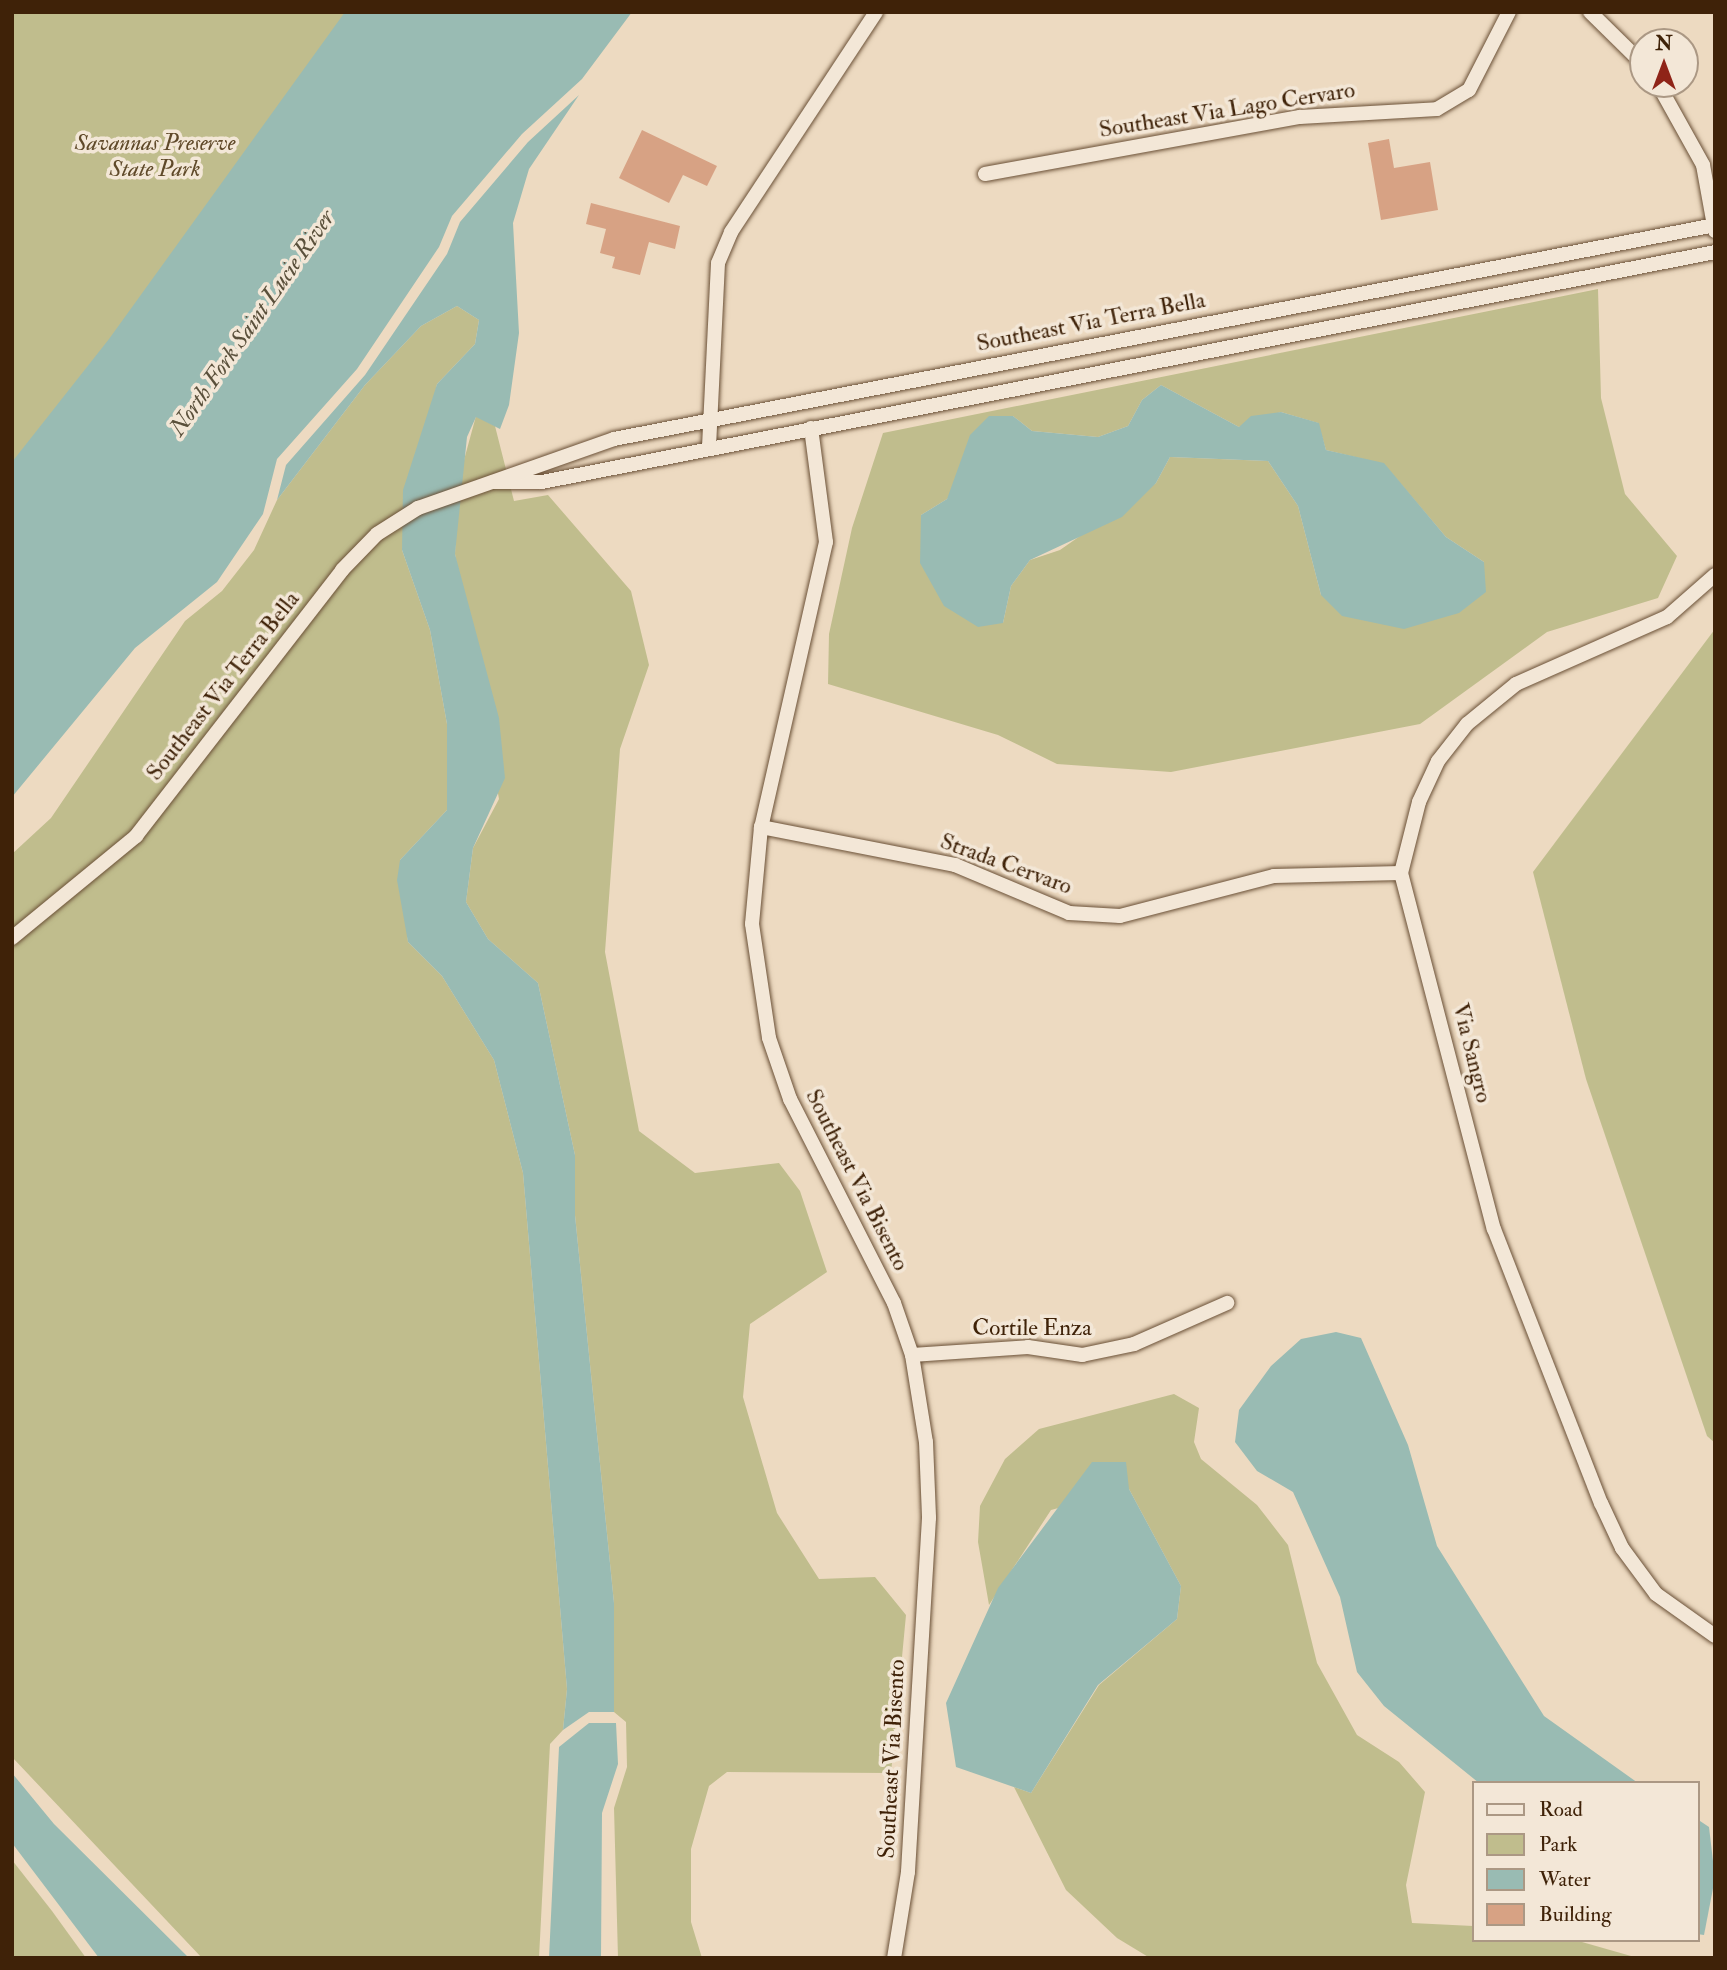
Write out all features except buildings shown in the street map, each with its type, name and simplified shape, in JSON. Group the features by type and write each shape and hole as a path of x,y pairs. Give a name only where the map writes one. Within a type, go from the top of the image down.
{"street":[{"path":"709,447 708,419 718,263 731,232 876,12"},
{"name":"Southeast Via Lago Cervaro","path":"985,174 1300,117 1437,108 1469,90 1509,12"},
{"path":"1590,12 1629,50"},
{"path":"1666,98 1703,165 1714,227"},
{"name":"Southeast Via Terra Bella","path":"12,938 136,836 342,570 377,534 418,508 481,481 614,439 708,419 1714,227"},
{"name":"Southeast Via Terra Bella","path":"481,481 542,482 709,447 1715,252"},
{"name":"Southeast Via Bisento","path":"811,428 826,542 761,827 752,924 769,1038 790,1099 894,1303 912,1355 926,1441 929,1518 908,1872 897,1957"},
{"path":"1401,873 1424,792 1467,724 1516,684 1667,617 1715,575"},
{"name":"Strada Cervaro","path":"761,827 955,865 1069,913 1120,916 1274,876 1401,873"},
{"name":"Via Sangro","path":"1401,873 1494,1229 1601,1503 1622,1548 1657,1594 1715,1636"},
{"name":"Cortile Enza","path":"912,1355 1028,1347 1082,1355 1134,1344 1227,1303"}],"green space":[{"name":"Savannas Preserve State Park","path":"12,12 433,12 12,604"},
{"path":"1598,289 1601,398 1625,494 1677,556 1658,598 1547,632 1420,724 1171,772 1057,764 998,735 828,684 829,634 852,528 883,433","holes":["1161,385 1239,427 1281,412 1318,423 1326,450 1384,464 1446,537 1484,562 1321,595 1298,506 1268,461 1170,457 1156,483 1060,550 1030,560 1011,586 1003,623 921,515 947,499 1013,416 1032,431 1098,437 1128,426 1142,400"]},
{"path":"457,306 479,320 475,344 437,384 402,550 430,630 447,724 447,810 400,860 408,942 442,976 494,1060 523,1173 567,1689 563,1730 550,1744 539,1958 202,1958 12,1757 12,854 51,818 185,621 222,591 254,550 277,500 365,385 421,326"},
{"path":"476,416 495,426 514,501 548,495 631,591 649,665 620,749 605,952 639,1131 695,1173 779,1163 800,1191 827,1272 750,1324 743,1397 777,1513 819,1579 875,1577 906,1615 891,1773 727,1772 709,1786 691,1849 691,1922 702,1958 618,1958 614,1808 627,1767 626,1722 614,1712 614,1603 575,1215 575,1155 538,983 488,939 466,902 473,848 499,799 455,554 458,482"},
{"path":"1715,629 1715,1443 1707,1436 1586,1079 1533,872"},
{"path":"1174,1394 1199,1408 1194,1442 1201,1459 1257,1505 1288,1545 1317,1663 1357,1735 1399,1762 1425,1792 1406,1885 1412,1923 1472,1926 1472,1942 1582,1942 1638,1958 1150,1958 1117,1938 1066,1890 1014,1787 1031,1793 1099,1685 1177,1619 1181,1586 1129,1489 1051,1510 989,1605 978,1542 980,1506 1005,1459 1039,1429"},
{"path":"12,1860 52,1911 86,1958 12,1958"}],"water":[{"name":"North Fork Saint Lucie River","path":"345,12 632,12 582,79 522,134 452,216 439,247 357,369 277,459 263,514 217,582 135,648 12,797 12,462 109,339"},
{"path":"579,95 529,169 513,223 519,333 509,405 500,429 476,417 467,437 455,554 499,718 505,778 473,848 466,902 488,939 538,983 575,1155 575,1215 614,1603 614,1712 589,1712 563,1730 567,1689 523,1173 494,1060 442,976 408,942 397,880 400,860 447,810 447,724 430,630 402,550 403,490 437,384 475,344 479,320 457,306 421,326 365,385 277,500 286,465 365,375 447,254 460,222 528,142"},
{"path":"1161,385 1239,427 1251,416 1281,412 1319,423 1326,450 1384,463 1446,537 1484,562 1486,592 1459,613 1404,629 1342,616 1321,595 1298,506 1268,461 1170,457 1156,483 1122,517 1030,560 1011,586 1003,623 978,627 944,606 920,563 921,515 947,499 970,435 989,416 1013,416 1032,431 1098,437 1128,426 1142,400"},
{"path":"1336,1332 1361,1338 1408,1445 1437,1546 1544,1716 1635,1781 1477,1781 1384,1706 1357,1672 1340,1597 1293,1492 1257,1471 1235,1442 1239,1410 1271,1366 1301,1339"},
{"path":"1092,1462 1126,1462 1129,1489 1181,1586 1177,1619 1098,1685 1031,1793 956,1767 946,1703 998,1588"},
{"path":"589,1723 616,1723 618,1764 602,1813 601,1958 549,1958 559,1747"},
{"path":"12,1773 54,1824 189,1958 99,1958 12,1843"},
{"path":"1699,1820 1709,1827 1715,1878 1704,1935 1699,1934"}]}
